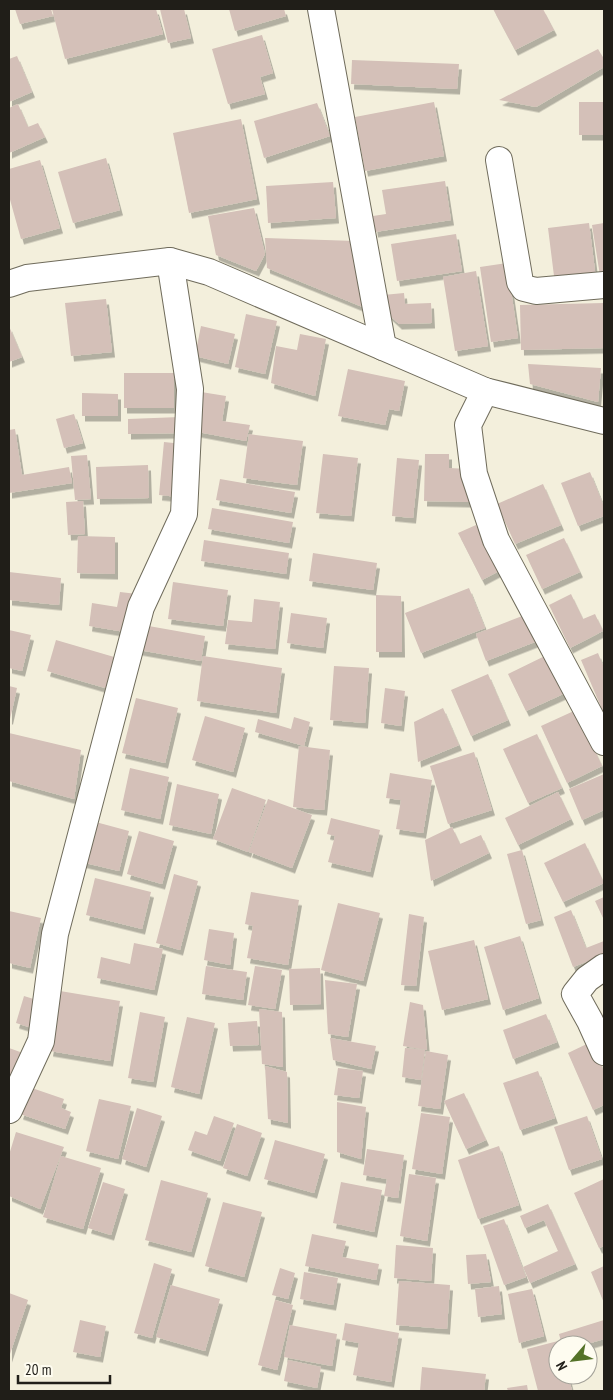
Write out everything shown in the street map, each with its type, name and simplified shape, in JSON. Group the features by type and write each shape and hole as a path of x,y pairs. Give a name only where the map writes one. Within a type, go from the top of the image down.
{"street":[{"path":"321,9 383,347"},
{"path":"498,160 520,282 524,288 536,291 604,285"},
{"path":"9,1110 41,1041 55,934 142,606 184,514 190,389 170,261"},
{"path":"9,284 26,278 170,261 209,272 485,391 604,420"},
{"path":"485,391 468,425 474,474 496,540 604,742"},
{"path":"604,967 587,979 575,994 604,1052"}],"building":[{"path":"15,9 51,9 53,16 20,24"},
{"path":"52,9 156,9 163,34 65,59"},
{"path":"160,9 184,9 191,38 168,43"},
{"path":"229,9 284,9 286,16 235,31"},
{"path":"493,9 543,9 554,30 515,50"},
{"path":"262,35 273,73 260,77 265,94 228,104 212,49"},
{"path":"598,49 604,59 604,67 536,107 499,100"},
{"path":"17,56 32,92 9,102 9,59"},
{"path":"352,60 459,64 457,89 351,84"},
{"path":"434,102 444,156 365,171 355,117"},
{"path":"579,102 604,102 604,135 579,135"},
{"path":"317,103 330,136 264,158 254,121"},
{"path":"18,104 28,127 38,123 45,137 9,153 9,108"},
{"path":"241,119 257,199 189,213 173,133"},
{"path":"106,158 120,210 73,223 58,172"},
{"path":"40,160 60,228 21,239 9,196 9,169"},
{"path":"445,181 451,220 375,232 373,216 386,214 382,190"},
{"path":"333,182 336,218 268,223 266,186"},
{"path":"254,208 265,254 256,271 216,255 208,216"},
{"path":"589,223 596,279 555,284 548,228"},
{"path":"604,223 604,281 601,282 592,225"},
{"path":"456,234 462,271 397,281 391,244"},
{"path":"265,238 355,241 365,308 267,268"},
{"path":"507,263 518,338 491,342 480,267"},
{"path":"476,271 488,346 455,351 443,277"},
{"path":"404,293 405,304 431,303 432,323 399,324 387,313 383,295"},
{"path":"106,299 112,352 71,356 65,303"},
{"path":"604,303 604,348 521,350 520,305"},
{"path":"246,314 277,321 265,374 235,367"},
{"path":"9,326 22,357 9,362"},
{"path":"201,326 235,334 228,364 195,356"},
{"path":"300,334 326,339 315,396 271,383 276,346 297,350"},
{"path":"528,364 601,368 598,402 530,384"},
{"path":"348,369 405,381 399,411 389,409 385,425 338,416"},
{"path":"124,373 174,373 174,408 124,408"},
{"path":"195,391 226,396 222,421 250,425 246,441 198,432"},
{"path":"82,393 118,394 118,416 82,416"},
{"path":"74,414 83,443 64,448 56,419"},
{"path":"180,417 181,433 128,434 128,419"},
{"path":"15,429 22,475 69,467 72,483 9,493 9,430"},
{"path":"249,434 303,441 297,485 243,478"},
{"path":"164,442 183,444 179,497 159,495"},
{"path":"323,454 358,458 351,516 316,513"},
{"path":"425,454 449,454 449,468 469,469 469,502 424,501"},
{"path":"87,455 91,499 75,500 71,456"},
{"path":"397,458 419,460 413,518 392,516"},
{"path":"148,465 149,498 97,499 96,467"},
{"path":"590,472 604,507 604,516 578,526 561,483"},
{"path":"220,479 295,492 291,513 216,500"},
{"path":"543,484 561,525 515,544 497,504"},
{"path":"83,501 85,534 68,535 66,502"},
{"path":"212,508 293,522 289,543 208,529"},
{"path":"476,525 499,571 482,580 458,533"},
{"path":"78,536 115,537 115,574 77,573"},
{"path":"564,538 580,572 542,589 526,555"},
{"path":"204,540 289,553 286,574 201,561"},
{"path":"313,553 377,563 373,590 309,581"},
{"path":"9,572 61,578 59,605 9,600"},
{"path":"173,582 228,590 223,626 168,619"},
{"path":"469,588 485,628 421,653 405,613"},
{"path":"120,592 137,594 131,633 89,626 92,603 117,607"},
{"path":"571,594 583,619 595,614 603,631 570,648 549,605"},
{"path":"376,595 401,596 402,652 376,652"},
{"path":"254,599 280,602 275,649 225,644 228,620 252,622"},
{"path":"291,613 327,618 323,648 287,643"},
{"path":"530,613 540,640 486,661 476,634"},
{"path":"143,625 205,636 201,661 139,650"},
{"path":"9,630 31,635 22,671 9,668"},
{"path":"56,640 121,659 112,690 47,671"},
{"path":"553,652 572,690 526,711 508,674"},
{"path":"598,653 604,668 604,714 581,660"},
{"path":"203,656 282,668 276,713 197,701"},
{"path":"334,666 369,668 365,723 330,720"},
{"path":"488,674 508,720 471,736 451,690"},
{"path":"9,686 17,688 10,719 9,719"},
{"path":"385,688 405,691 401,726 381,723"},
{"path":"136,698 178,708 165,763 122,753"},
{"path":"443,708 459,745 418,762 414,722"},
{"path":"576,710 602,766 567,783 541,726"},
{"path":"205,716 245,728 233,772 192,760"},
{"path":"294,717 310,722 304,746 255,732 258,719 291,729"},
{"path":"9,733 81,750 74,799 9,781"},
{"path":"537,734 562,788 528,803 503,749"},
{"path":"299,746 330,750 324,810 293,807"},
{"path":"474,752 492,810 448,824 430,766"},
{"path":"130,768 169,777 160,819 121,810"},
{"path":"390,773 432,780 423,833 396,829 401,800 386,798"},
{"path":"604,774 604,810 582,820 569,789"},
{"path":"177,784 219,794 211,834 169,825"},
{"path":"232,788 266,800 248,852 213,839"},
{"path":"558,792 571,819 518,845 505,818"},
{"path":"268,799 312,815 292,868 249,852"},
{"path":"331,818 380,830 370,872 328,862 335,836 327,834"},
{"path":"92,821 129,831 119,871 81,862"},
{"path":"452,827 460,844 481,835 489,853 431,881 425,840"},
{"path":"139,831 174,841 162,884 127,874"},
{"path":"585,843 604,883 563,902 544,863"},
{"path":"522,850 541,920 526,924 507,854"},
{"path":"174,874 198,881 180,950 156,943"},
{"path":"95,878 151,892 142,929 86,915"},
{"path":"251,892 299,900 288,965 247,958 253,926 245,924"},
{"path":"604,897 604,920 595,901"},
{"path":"338,903 380,913 363,981 321,970"},
{"path":"571,910 586,948 604,941 604,955 573,967 554,917"},
{"path":"9,911 41,918 30,968 9,963"},
{"path":"409,914 424,917 416,986 401,985"},
{"path":"209,929 234,933 230,965 204,960"},
{"path":"520,936 539,998 503,1010 484,947"},
{"path":"474,940 488,999 442,1010 428,951"},
{"path":"134,943 163,949 154,990 97,978 101,957 130,964"},
{"path":"206,966 247,972 243,1000 202,994"},
{"path":"255,966 282,970 275,1009 248,1005"},
{"path":"320,968 321,1004 290,1005 289,969"},
{"path":"325,980 357,984 348,1037 328,1034"},
{"path":"60,991 120,1001 110,1061 50,1051"},
{"path":"24,996 40,1001 32,1028 16,1023"},
{"path":"410,1002 423,1005 427,1050 403,1046"},
{"path":"259,1009 282,1012 283,1067 262,1064"},
{"path":"140,1012 165,1017 153,1082 128,1078"},
{"path":"546,1014 557,1042 513,1059 503,1030"},
{"path":"187,1017 215,1023 199,1094 171,1087"},
{"path":"257,1021 259,1045 230,1046 228,1023"},
{"path":"330,1038 376,1046 371,1069 333,1060"},
{"path":"591,1042 604,1072 604,1105 593,1110 568,1053"},
{"path":"9,1048 23,1053 9,1096"},
{"path":"405,1048 425,1050 421,1080 402,1077"},
{"path":"426,1051 448,1055 440,1109 418,1106"},
{"path":"265,1066 287,1072 288,1123 268,1119"},
{"path":"338,1068 363,1071 359,1098 334,1095"},
{"path":"538,1071 555,1118 520,1130 503,1083"},
{"path":"29,1087 64,1099 61,1108 71,1112 65,1129 20,1114"},
{"path":"464,1093 486,1140 466,1149 444,1101"},
{"path":"99,1099 131,1106 118,1159 86,1151"},
{"path":"337,1102 366,1107 361,1159 337,1152"},
{"path":"137,1108 162,1116 146,1167 122,1159"},
{"path":"421,1113 450,1117 442,1174 412,1169"},
{"path":"214,1116 234,1123 220,1161 188,1150 195,1131 207,1135"},
{"path":"587,1116 602,1159 569,1170 554,1127"},
{"path":"237,1124 262,1133 247,1176 223,1168"},
{"path":"16,1132 64,1147 40,1209 9,1196 9,1155"},
{"path":"275,1140 325,1154 314,1193 264,1179"},
{"path":"499,1146 519,1205 478,1219 458,1160"},
{"path":"367,1149 404,1155 398,1198 384,1196 387,1179 363,1175"},
{"path":"61,1156 101,1168 83,1229 43,1217"},
{"path":"409,1174 436,1178 427,1241 400,1236"},
{"path":"604,1179 604,1246 599,1248 574,1193"},
{"path":"161,1180 208,1193 191,1252 145,1240"},
{"path":"103,1182 125,1189 111,1235 88,1228"},
{"path":"341,1182 382,1190 374,1232 333,1223"},
{"path":"223,1202 262,1212 244,1277 205,1266"},
{"path":"548,1204 575,1264 530,1283 523,1267 558,1251 544,1220 525,1228 520,1216"},
{"path":"504,1219 526,1277 504,1285 483,1226"},
{"path":"312,1234 346,1241 342,1257 379,1264 376,1280 305,1266"},
{"path":"396,1245 433,1248 431,1281 394,1278"},
{"path":"486,1254 491,1282 468,1284 466,1255"},
{"path":"154,1263 172,1269 152,1338 134,1333"},
{"path":"604,1266 604,1303 591,1272"},
{"path":"280,1268 295,1273 288,1299 272,1295"},
{"path":"304,1272 338,1278 333,1305 300,1299"},
{"path":"399,1281 450,1285 447,1329 396,1325"},
{"path":"171,1285 220,1299 205,1351 156,1337"},
{"path":"499,1286 502,1314 478,1317 475,1289"},
{"path":"532,1289 544,1336 519,1343 508,1294"},
{"path":"9,1293 28,1300 9,1357"},
{"path":"275,1300 293,1305 277,1370 258,1365"},
{"path":"80,1320 106,1326 100,1357 73,1352"},
{"path":"604,1320 604,1339 598,1341 598,1335 559,1334"},
{"path":"345,1323 399,1333 391,1382 353,1375 359,1343 342,1340"},
{"path":"290,1325 337,1334 332,1366 284,1357"},
{"path":"548,1344 548,1385 570,1385 572,1391 538,1391 527,1349"},
{"path":"288,1360 321,1367 317,1388 284,1381"},
{"path":"422,1367 486,1374 484,1391 420,1391"},
{"path":"527,1385 528,1391 508,1391 507,1388"}]}
